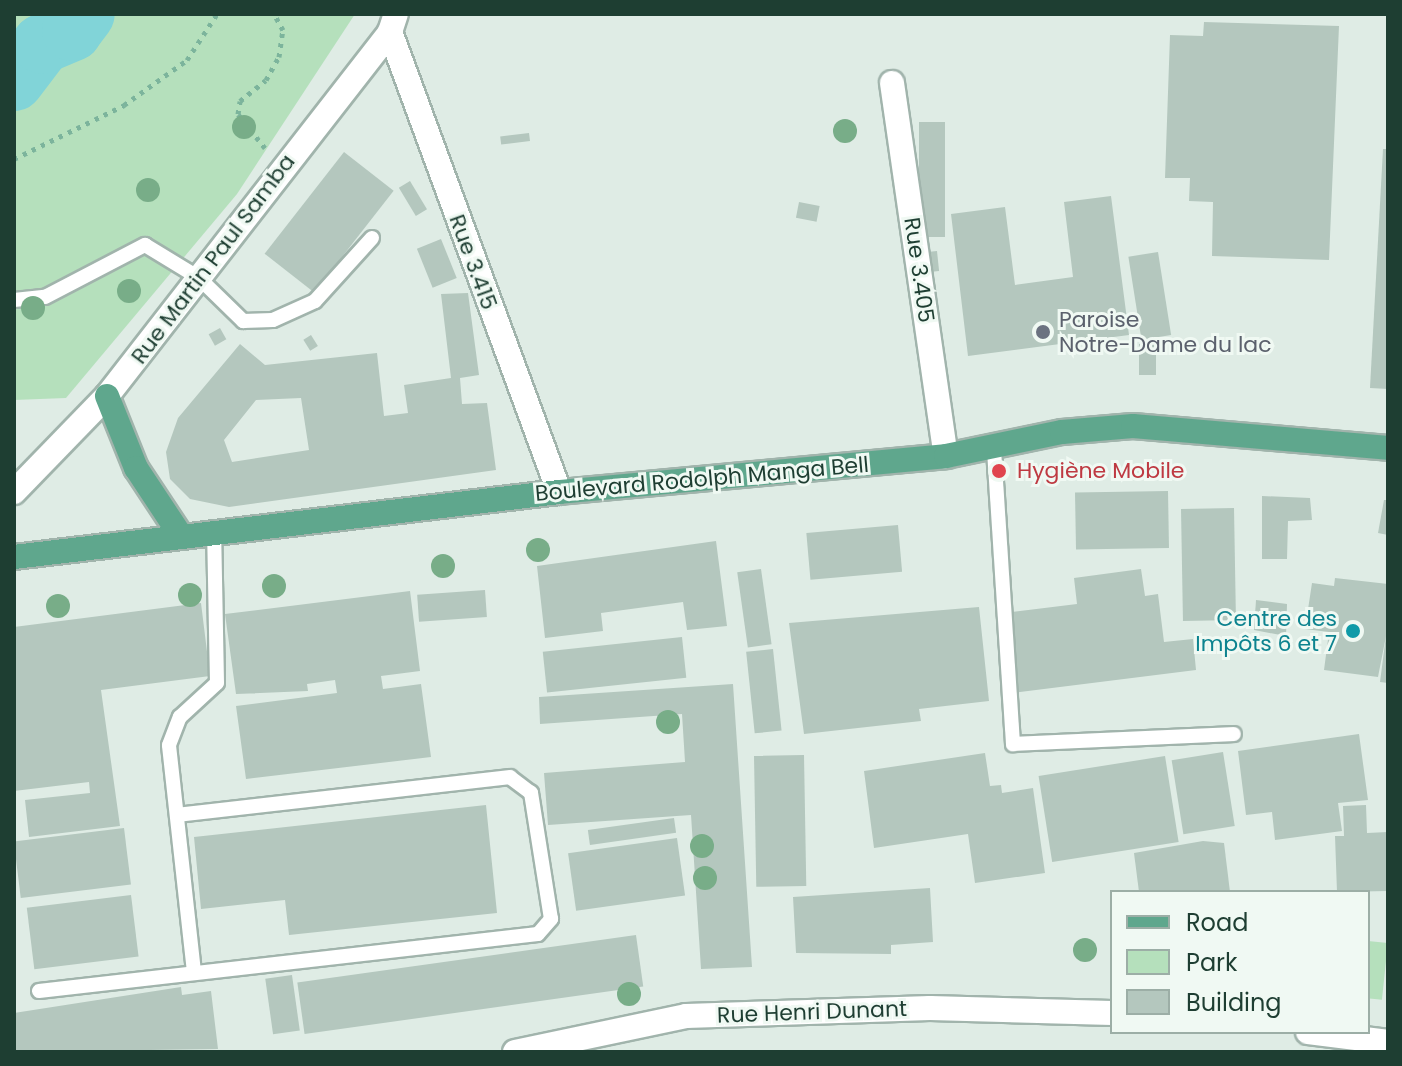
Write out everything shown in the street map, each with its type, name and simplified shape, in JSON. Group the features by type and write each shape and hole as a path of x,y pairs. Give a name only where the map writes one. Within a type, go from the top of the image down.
{"main road":[{"name":"Rue Martin Paul Samba","path":"14,492 107,396 393,23"},
{"name":"Rue 3.415","path":"393,23 559,492"},
{"name":"Rue 3.405","path":"892,83 946,456"},
{"path":"107,396 136,468 181,536"},
{"name":"Boulevard Rodolph Manga Bell","path":"14,557 559,492 946,456 994,450 1062,432 1133,426 1388,448"},
{"name":"Rue Henri Dunant","path":"515,1052 686,1016 930,1008 1110,1013"},
{"path":"1324,1034 1388,1042"}],"lane":[{"path":"14,300 45,297 145,245 199,278 243,321 273,320 315,301 372,238"},
{"path":"994,450 1007,729 1013,744 1234,734"},
{"path":"194,972 170,730 217,683 214,533"},
{"path":"39,991 538,934 551,919 531,793 510,777 179,815"}],"path":[{"path":"14,159 124,105 187,60 217,14"},
{"path":"274,14 283,30 279,57 240,101 238,114 255,140 286,163"}],"green space":[{"path":"14,14 355,14 237,194 66,398 14,400"},
{"path":"1370,941 1388,943 1382,1000 1370,999"}],"building":[{"path":"1204,22 1339,26 1329,260 1212,256 1213,202 1189,201 1190,178 1165,178 1170,35 1203,36"},
{"path":"919,122 945,122 945,237 919,237"},
{"path":"529,133 530,141 501,144 500,137"},
{"path":"1383,149 1388,149 1388,389 1370,388"},
{"path":"344,152 394,191 314,292 265,254"},
{"path":"410,181 427,209 416,216 399,188"},
{"path":"1111,196 1129,335 968,356 951,214 1005,207 1015,285 1073,277 1064,202"},
{"path":"799,202 820,206 817,222 796,218"},
{"path":"441,239 457,278 433,288 417,249"},
{"path":"937,251 939,271 920,273 918,253"},
{"path":"1158,252 1171,335 1142,340 1128,257"},
{"path":"468,293 479,375 460,378 462,404 487,403 496,470 229,507 190,499 170,479 166,452 178,418 240,344 265,365 377,353 384,416 408,413 404,385 451,378 441,294","holes":["301,398 309,450 232,462 224,440 256,400"]},
{"path":"220,328 226,339 215,346 209,334"},
{"path":"311,335 318,346 310,351 303,340"},
{"path":"1139,344 1156,344 1156,375 1139,375"},
{"path":"1168,491 1169,548 1076,550 1075,493"},
{"path":"1262,496 1310,498 1312,520 1288,521 1287,559 1262,559"},
{"path":"1384,500 1388,500 1388,535 1378,533"},
{"path":"1234,508 1236,620 1183,621 1181,509"},
{"path":"898,525 902,572 810,580 806,533"},
{"path":"716,541 727,626 687,630 683,602 601,613 603,631 545,638 537,566"},
{"path":"761,569 772,644 748,648 737,572"},
{"path":"1141,569 1145,596 1158,594 1164,642 1193,639 1196,670 1013,693 1003,613 1077,604 1074,578"},
{"name":"Centre des Impôts 6 et 7","path":"1335,578 1388,584 1388,683 1380,682 1386,636 1378,677 1324,670 1329,632 1305,629 1312,583 1334,586"},
{"path":"485,590 487,617 419,622 417,595"},
{"path":"410,591 420,671 381,676 383,689 421,684 431,757 246,779 236,706 337,693 335,680 307,684 308,691 236,694 225,614"},
{"path":"1256,600 1287,604 1286,636 1254,630"},
{"path":"201,603 210,676 101,690 120,826 29,837 25,800 90,793 89,782 14,791 14,627"},
{"path":"979,607 989,701 919,709 921,721 804,734 789,623"},
{"path":"682,637 686,678 547,692 543,652"},
{"path":"773,649 782,731 755,733 746,652"},
{"path":"733,684 752,967 701,969 691,815 548,825 544,773 685,762 682,714 540,724 539,697"},
{"path":"1359,734 1368,800 1338,803 1342,831 1275,840 1272,812 1246,815 1238,751"},
{"path":"1223,752 1235,826 1183,834 1172,760"},
{"path":"985,753 990,786 1001,785 1002,793 1033,788 1045,873 975,883 968,834 874,848 864,771"},
{"path":"804,755 806,886 756,887 754,756"},
{"path":"1165,756 1179,842 1052,862 1039,776"},
{"path":"486,805 497,913 289,935 285,900 201,909 194,837"},
{"path":"1366,805 1367,833 1388,832 1388,891 1337,890 1335,836 1344,836 1343,806"},
{"path":"674,818 676,833 590,845 588,830"},
{"path":"124,828 131,885 21,898 14,842"},
{"path":"677,838 685,895 576,911 568,853"},
{"path":"1203,841 1224,843 1230,890 1139,890 1134,853"},
{"path":"930,888 933,942 891,945 891,954 796,953 793,897"},
{"path":"131,895 139,957 34,969 27,908"},
{"path":"636,935 643,986 305,1034 297,983"},
{"path":"292,975 300,1030 273,1034 265,979"},
{"path":"181,987 182,995 211,991 218,1049 14,1052 14,1013"}],"waterway":[{"path":"14,81 42,44 72,31 85,14"}],"place":[{"name":"Paroise Notre-Dame du lac","path":"1043,332"},
{"name":"Hygiène Mobile","path":"999,471"},
{"name":"Centre des Impôts 6 et 7","path":"1353,631"}]}
